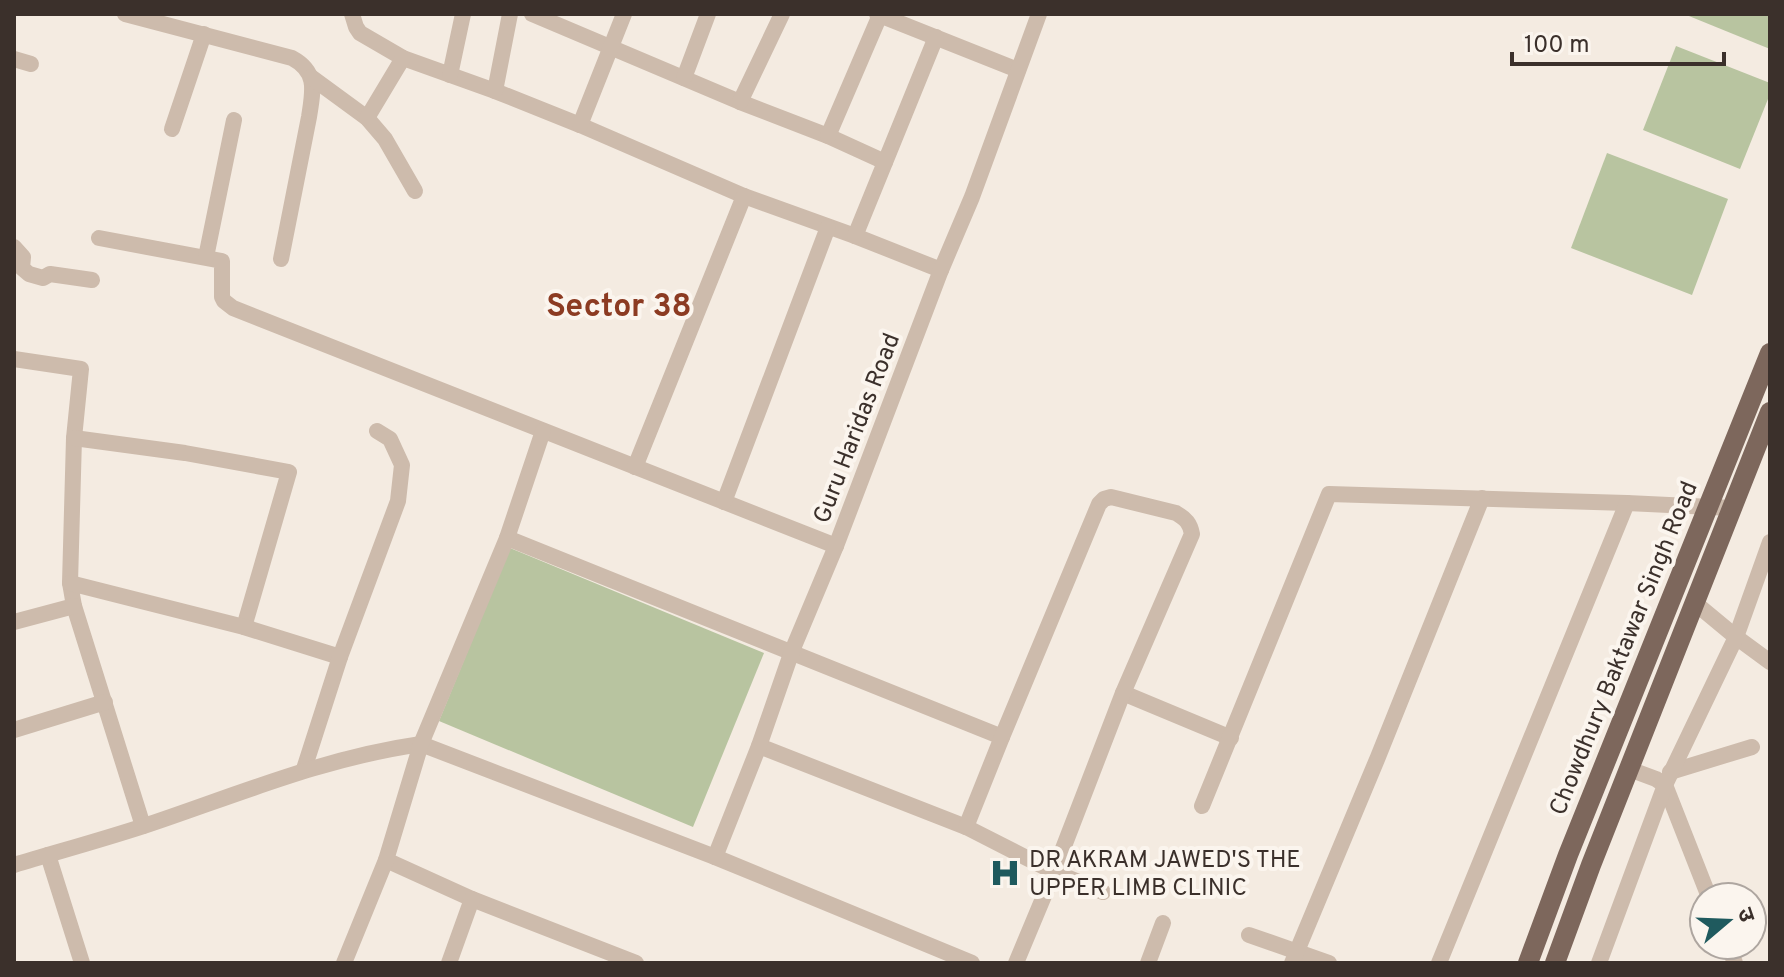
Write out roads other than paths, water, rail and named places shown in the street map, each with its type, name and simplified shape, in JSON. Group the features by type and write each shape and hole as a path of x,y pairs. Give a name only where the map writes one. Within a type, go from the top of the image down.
{"main road":[{"name":"Chowdhury Baktawar Singh Road","path":"1528,963 1568,855 1770,353"},
{"name":"Chowdhury Baktawar Singh Road","path":"1555,963 1770,412"}],"street":[{"path":"125,14 292,58 303,64 311,77 367,118 385,139 415,191"},
{"path":"352,14 360,33 403,58 580,125 744,196 941,270"},
{"path":"450,75 463,14"},
{"path":"495,91 510,14"},
{"path":"532,14 885,162"},
{"path":"580,125 624,14"},
{"path":"684,78 708,14"},
{"path":"740,102 782,14"},
{"name":"Guru Haridas Road","path":"715,857 792,651 972,197 1039,14"},
{"path":"828,136 878,15 1018,70"},
{"path":"172,129 204,34"},
{"path":"855,236 936,37"},
{"path":"367,118 403,58"},
{"path":"281,259 309,117 311,77"},
{"path":"206,257 234,120"},
{"path":"635,467 744,196"},
{"path":"724,502 828,227"},
{"path":"99,238 222,261 222,297 233,308 836,546"},
{"path":"14,247 23,257 22,268 29,274 43,278 50,274 92,280"},
{"path":"14,359 81,369 74,438 70,583 74,606 143,826"},
{"path":"304,769 340,657 398,501 402,465 390,439 377,431"},
{"path":"344,963 386,860 421,744 507,538 543,431"},
{"path":"74,438 185,453 289,472 244,627"},
{"path":"1202,806 1329,494 1732,508"},
{"path":"966,827 1099,504 1111,497 1176,513 1191,525 1192,534 1123,693 1016,963"},
{"path":"1294,958 1482,498"},
{"path":"1439,963 1627,503"},
{"path":"507,538 1002,737"},
{"path":"1599,963 1667,779 1736,637 1770,542"},
{"path":"70,583 244,627 340,657"},
{"path":"1695,603 1770,662"},
{"path":"14,622 74,606"},
{"path":"1123,693 1231,738"},
{"path":"14,730 105,702"},
{"path":"14,865 143,826 304,769 376,750 421,744 715,857 936,956 972,963"},
{"path":"759,746 966,827 1054,872 1103,892"},
{"path":"1629,769 1656,779 1667,779 1752,747"},
{"path":"1667,779 1703,881"},
{"path":"48,855 82,963"},
{"path":"386,860 472,899 636,963"},
{"path":"449,963 472,899"},
{"path":"1148,963 1163,923"},
{"path":"1249,935 1294,958 1329,963"}],"place":[{"name":"DR AKRAM JAWED'S THE UPPER LIMB CLINIC","path":"1005,873"}],"district":[{"name":"Sector 38","path":"619,305"}]}
